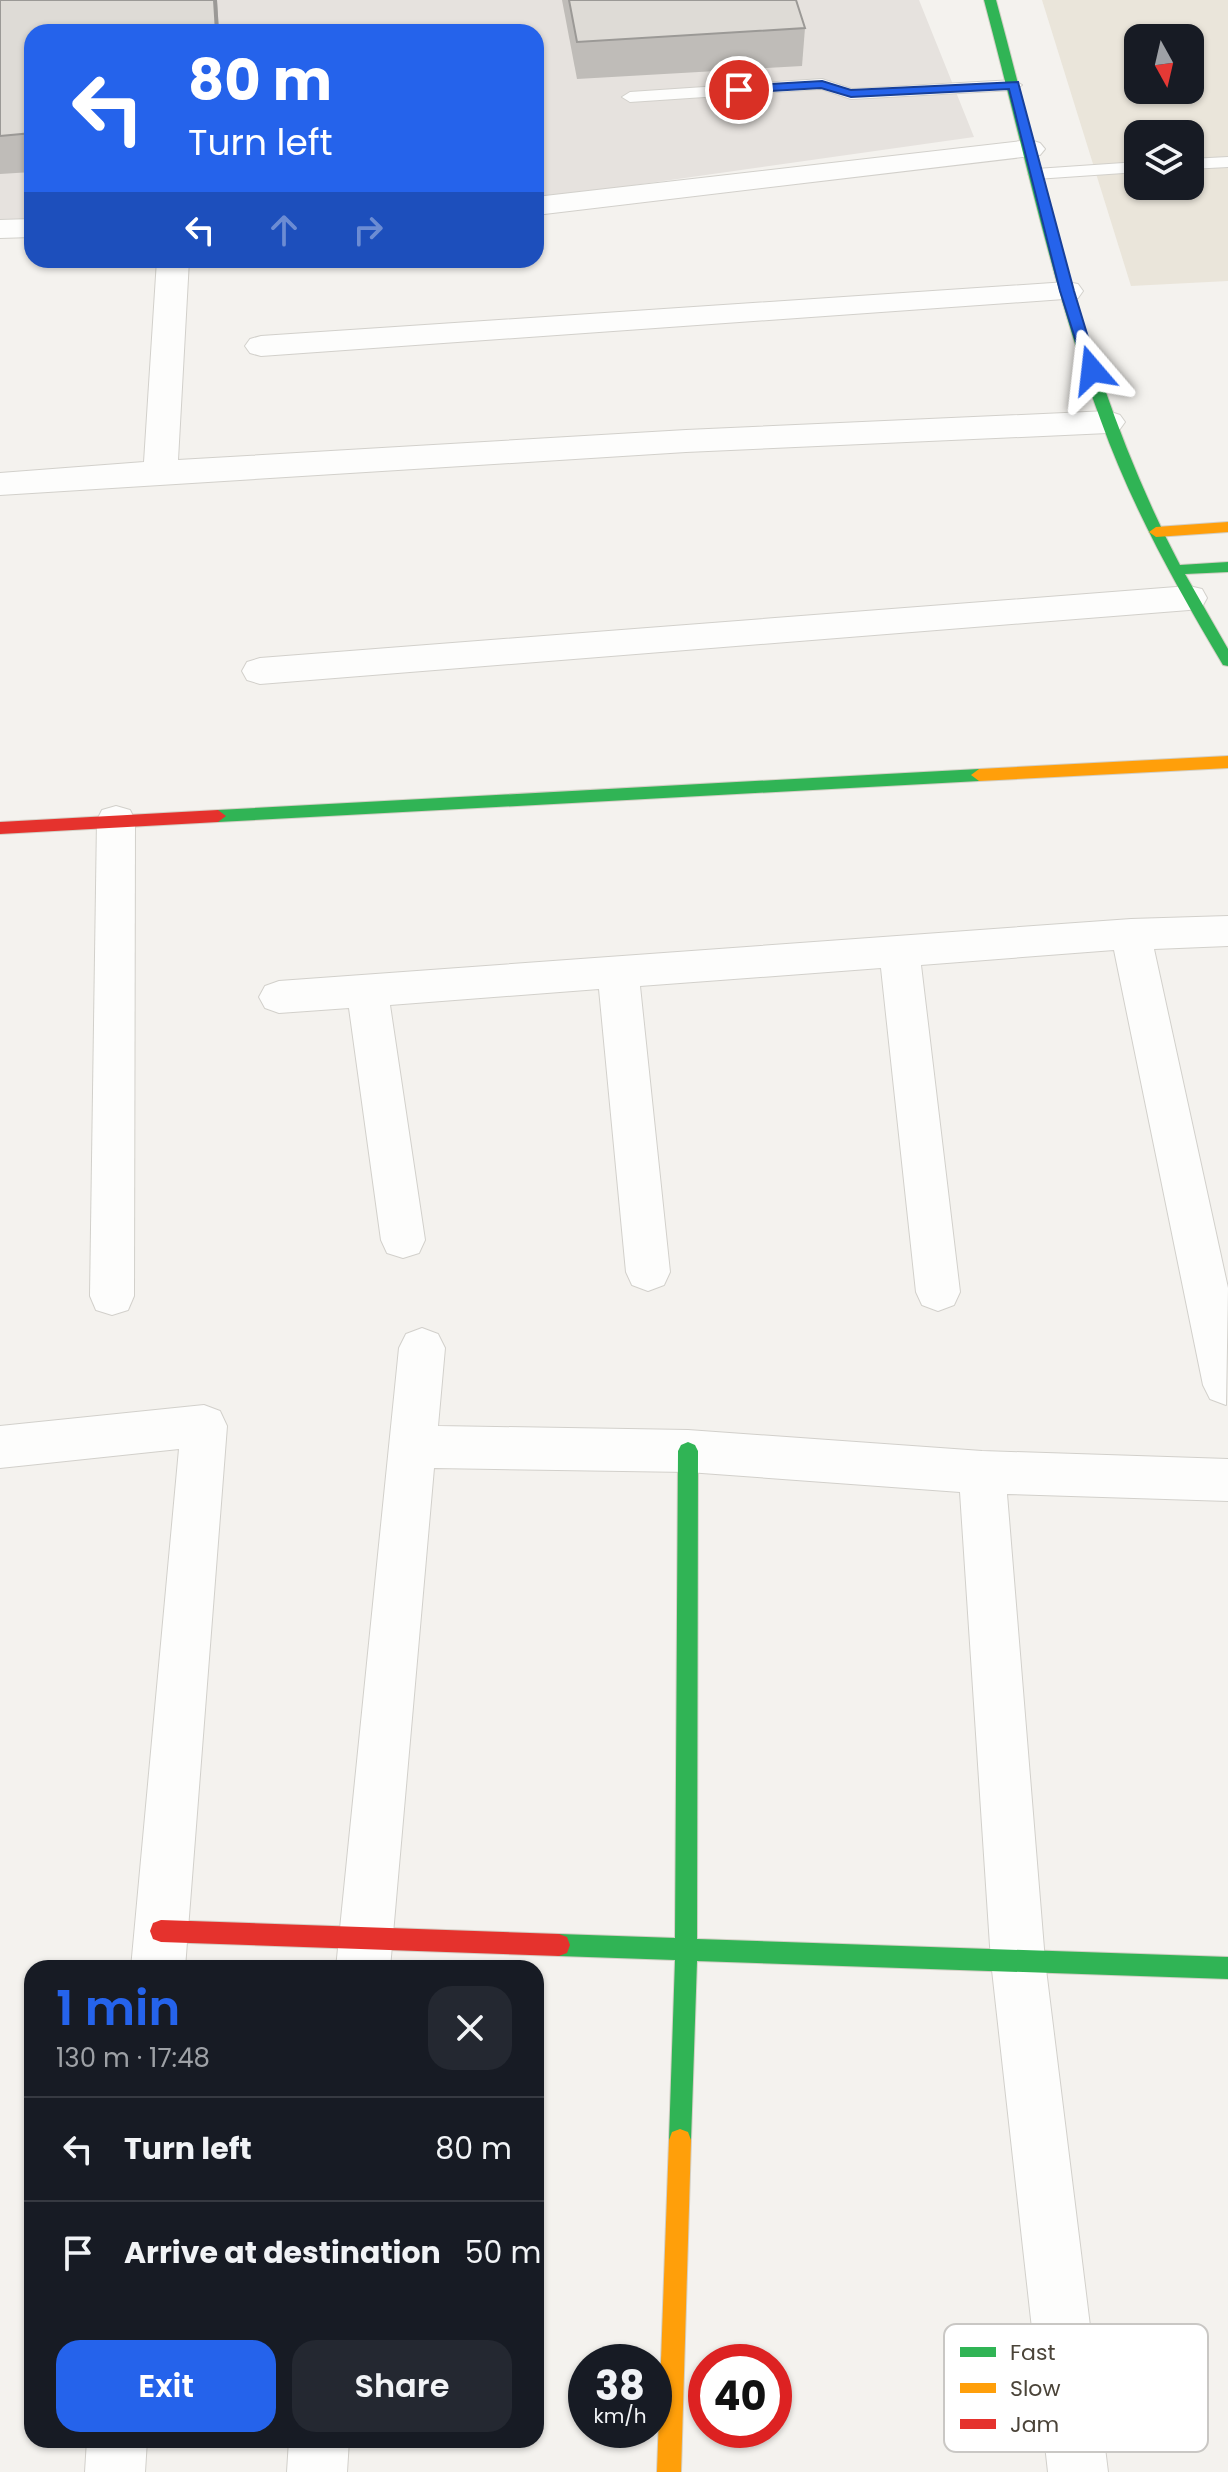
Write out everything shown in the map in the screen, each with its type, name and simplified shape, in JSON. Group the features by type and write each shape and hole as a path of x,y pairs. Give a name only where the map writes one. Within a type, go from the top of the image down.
{"street":[{"path":"990,0 1067,291 1108,422 1182,584 1228,661"},
{"path":"544,205 1033,162"},
{"path":"0,229 24,228"},
{"path":"160,472 173,268"},
{"path":"261,346 1067,291"},
{"path":"0,484 686,441 1108,422"},
{"path":"1156,532 1228,527"},
{"path":"260,671 1182,584 1228,567"},
{"path":"0,828 1228,762"},
{"path":"112,1296 116,820"},
{"path":"279,997 1131,934 1228,931"},
{"path":"1131,934 1226,1385"},
{"path":"899,952 938,1292"},
{"path":"618,972 648,1272"},
{"path":"367,990 403,1240"},
{"path":"364,1954 422,1348"},
{"path":"0,1447 204,1426 160,1949 364,1954 686,1951 1228,1968"},
{"path":"413,1447 688,1451 982,1472 1228,1480"},
{"path":"669,2472 686,1951 688,1451"},
{"path":"982,1472 1018,1961 1061,2324"},
{"path":"115,2472 116,2448"},
{"path":"317,2472 318,2448"},
{"path":"1076,2452 1078,2472"}],"lane":[{"path":"630,97 822,84 851,94 1014,85"},
{"path":"1033,162 1124,166"},
{"path":"1204,163 1228,162"}],"shaded area":[{"path":"0,0 919,0 974,137 544,198 544,24 24,24 24,220 0,222"},
{"path":"1042,0 1228,0 1228,281 1131,286"}],"building":[{"path":"0,0 214,0 216,24 24,24 24,134 0,136"},
{"path":"569,0 796,0 805,28 577,42"}],"traffic: fast":[{"path":"990,0 1059,265 1108,422 1162,544 1228,661"},
{"path":"1175,570 1228,567"},
{"path":"218,816 979,775"},
{"path":"680,2140 686,1951 688,1451"},
{"path":"559,1945 1228,1968"}],"traffic: slow":[{"path":"1156,532 1228,527"},
{"path":"979,775 1228,762"},
{"path":"669,2472 680,2140"}],"traffic: jam":[{"path":"0,828 218,816"},
{"path":"161,1931 559,1945"}],"route":[{"path":"739,90 822,84 851,94 1014,85 1067,291 1092,370"}]}
